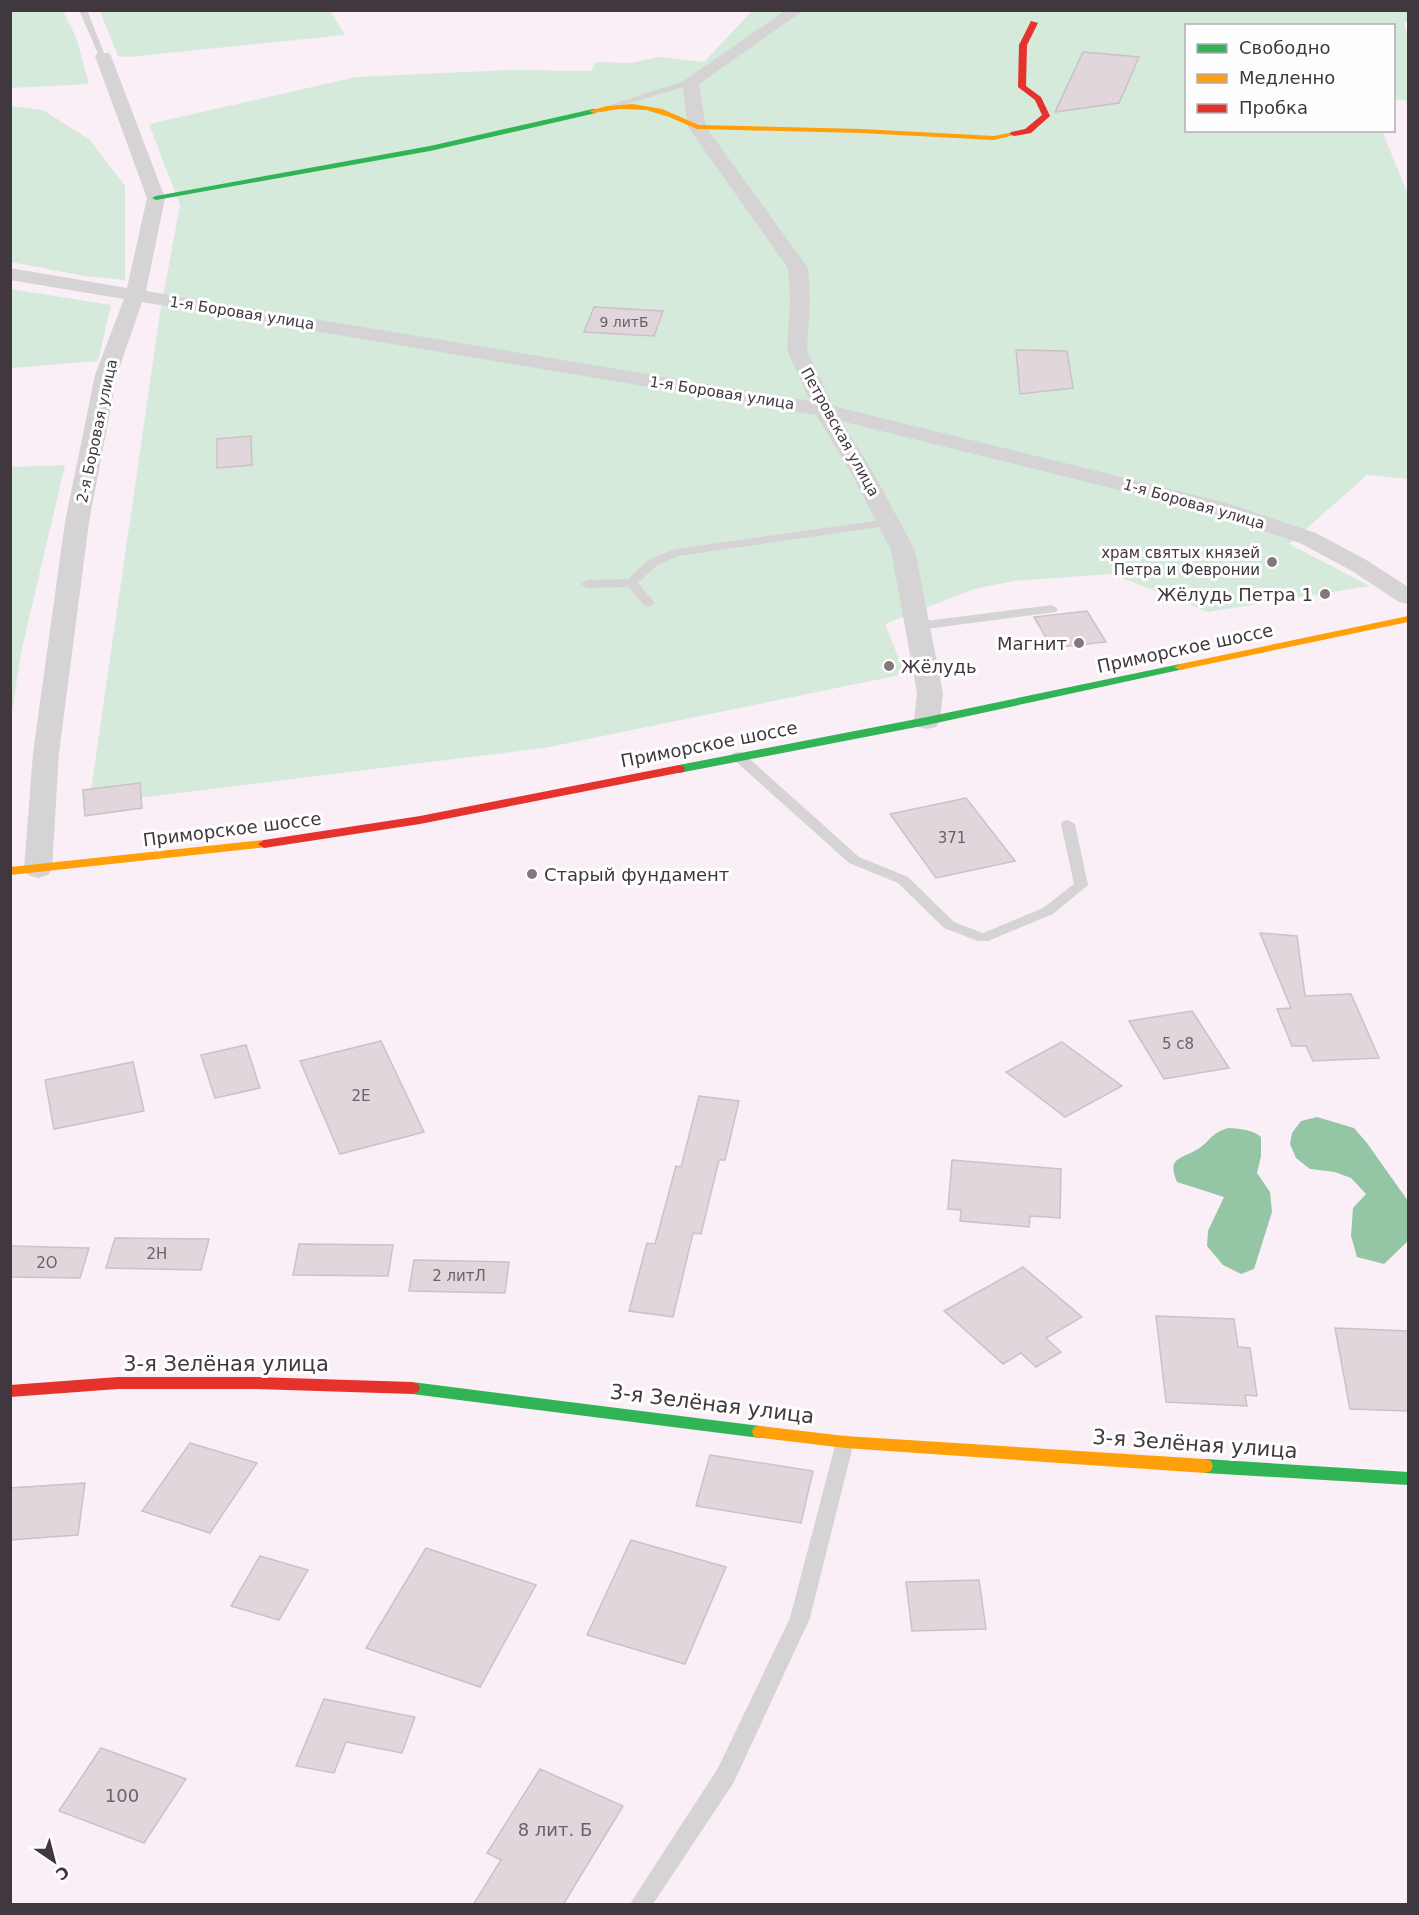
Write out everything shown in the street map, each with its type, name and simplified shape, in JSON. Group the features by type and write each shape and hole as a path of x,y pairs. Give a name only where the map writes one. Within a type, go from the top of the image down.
{"street":[{"path":"690,82 797,10"},
{"path":"103,57 156,198 421,152 506,134 614,105 657,109 674,114 697,127 861,131 994,138 1028,131 1046,116 1038,99 1022,87 1022,47 1025,34 1034,23"},
{"name":"Петровская улица","path":"690,82 697,127 798,268 800,300 797,350 825,410 903,550 930,693 927,721"},
{"name":"2-я Боровая улица","path":"38,869 46,753 78,522 106,375 135,295 156,198"},
{"name":"1-я Боровая улица","path":"10,274 825,410 1215,507 1308,538 1360,566 1408,597"},
{"name":"Приморское шоссе","path":"10,872 233,849 420,820 738,756 927,721 1408,619"},
{"name":"3-я Зелёная улица","path":"10,1391 118,1383 256,1383 409,1388 845,1442 1408,1479"}],"lane":[{"path":"83,10 103,57"},
{"path":"614,105 690,82"},
{"path":"587,584 631,583 652,563 675,553 890,523"},
{"path":"631,583 650,603"},
{"path":"918,626 1052,609"},
{"path":"738,756 854,860 903,880 949,926 983,938 1048,911 1081,885 1068,824"},
{"path":"641,1905 726,1775 800,1618 845,1442"}],"shaded area":[{"path":"10,11 63,11 76,37 89,84 11,88"},
{"path":"100,11 330,11 345,35 128,57 118,56"},
{"path":"752,11 1408,11 1408,22 1404,22 1408,38 1408,101 1395,99 1395,24 1185,24 1185,132 1382,132 1408,194 1408,479 1367,475 1289,544 1370,586 1208,612 1112,574 1014,581 974,589 885,624 905,674 544,748 89,804 160,313 180,205 149,124 356,77 511,70 591,71 596,62 630,63 659,57 704,62"},
{"path":"11,106 43,110 90,140 125,186 125,280 84,276 11,262"},
{"path":"11,289 111,305 98,361 11,368"},
{"path":"65,465 21,653 11,718 11,467"},
{"path":"1317,1117 1354,1128 1408,1201 1408,1241 1384,1264 1357,1257 1351,1236 1353,1208 1366,1194 1351,1178 1335,1172 1310,1169 1296,1158 1290,1144 1292,1133 1301,1121"},
{"path":"1228,1128 1250,1131 1261,1137 1261,1156 1257,1173 1270,1192 1272,1212 1254,1269 1241,1274 1223,1265 1207,1246 1208,1231 1224,1197 1177,1182 1173,1168 1177,1160 1198,1149 1214,1135"}],"building":[{"path":"1083,52 1139,57 1119,103 1055,112"},
{"path":"594,307 663,311 654,336 584,332"},
{"path":"1016,350 1067,351 1073,388 1020,394"},
{"path":"251,436 252,465 217,468 217,439"},
{"path":"1087,611 1106,642 1052,648 1034,617"},
{"path":"140,783 142,808 85,816 83,790"},
{"path":"966,798 1015,861 936,878 890,814"},
{"path":"1260,933 1297,936 1305,996 1351,994 1379,1058 1313,1061 1306,1046 1292,1046 1277,1009 1291,1008"},
{"path":"1192,1011 1229,1068 1164,1079 1129,1021"},
{"path":"381,1041 424,1132 340,1154 300,1061"},
{"path":"1062,1042 1122,1086 1065,1117 1006,1072"},
{"path":"246,1045 260,1088 215,1098 201,1055"},
{"path":"133,1062 144,1111 54,1129 45,1080"},
{"path":"699,1096 739,1101 725,1160 719,1160 701,1234 693,1233 673,1317 629,1311 647,1243 655,1244 676,1166 681,1167"},
{"path":"952,1160 1061,1169 1060,1218 1030,1216 1029,1227 960,1221 961,1210 948,1209"},
{"path":"115,1238 209,1239 201,1270 106,1268"},
{"path":"299,1244 393,1245 388,1276 293,1275"},
{"path":"10,1246 89,1248 80,1278 10,1277"},
{"path":"414,1260 509,1262 505,1293 409,1291"},
{"path":"1023,1267 1082,1317 1046,1338 1061,1352 1036,1367 1021,1353 1003,1364 944,1311"},
{"path":"1156,1316 1234,1319 1238,1347 1250,1348 1257,1396 1245,1395 1247,1406 1166,1402"},
{"path":"1335,1328 1408,1331 1408,1411 1350,1409"},
{"path":"190,1443 257,1463 210,1533 142,1511"},
{"path":"710,1455 813,1471 801,1523 696,1506"},
{"path":"85,1483 78,1535 10,1540 10,1488"},
{"path":"631,1540 726,1567 685,1664 587,1635"},
{"path":"426,1548 536,1585 480,1687 366,1648"},
{"path":"260,1556 308,1570 279,1620 231,1606"},
{"path":"979,1580 986,1629 912,1631 906,1582"},
{"path":"324,1699 415,1717 402,1753 346,1742 334,1773 296,1766"},
{"path":"101,1748 186,1779 144,1843 59,1811"},
{"path":"540,1769 623,1806 563,1905 473,1905 501,1860 487,1853"}],"traffic: fast":[{"path":"156,198 430,149 593,111"},
{"path":"679,769 927,721 1180,667"},
{"path":"412,1388 760,1432"},
{"path":"1205,1466 1408,1479"}],"traffic: slow":[{"path":"593,111 620,107 646,108 672,115 697,127 861,131 994,138 1014,134"},
{"path":"1180,667 1408,619"},
{"path":"10,871 264,844"},
{"path":"760,1432 845,1442 1205,1466"}],"traffic: jam":[{"path":"1014,134 1028,131 1046,116 1038,99 1022,87 1023,45 1034,23"},
{"path":"264,844 420,820 679,769"},
{"path":"10,1391 118,1383 256,1383 412,1388"}],"place":[{"name":"храм святых князей Петра и Февронии","path":"1272,562"},
{"name":"Жёлудь Петра 1","path":"1325,594"},
{"name":"Магнит","path":"1079,643"},
{"name":"Жёлудь","path":"889,666"},
{"name":"Старый фундамент","path":"532,874"}]}
